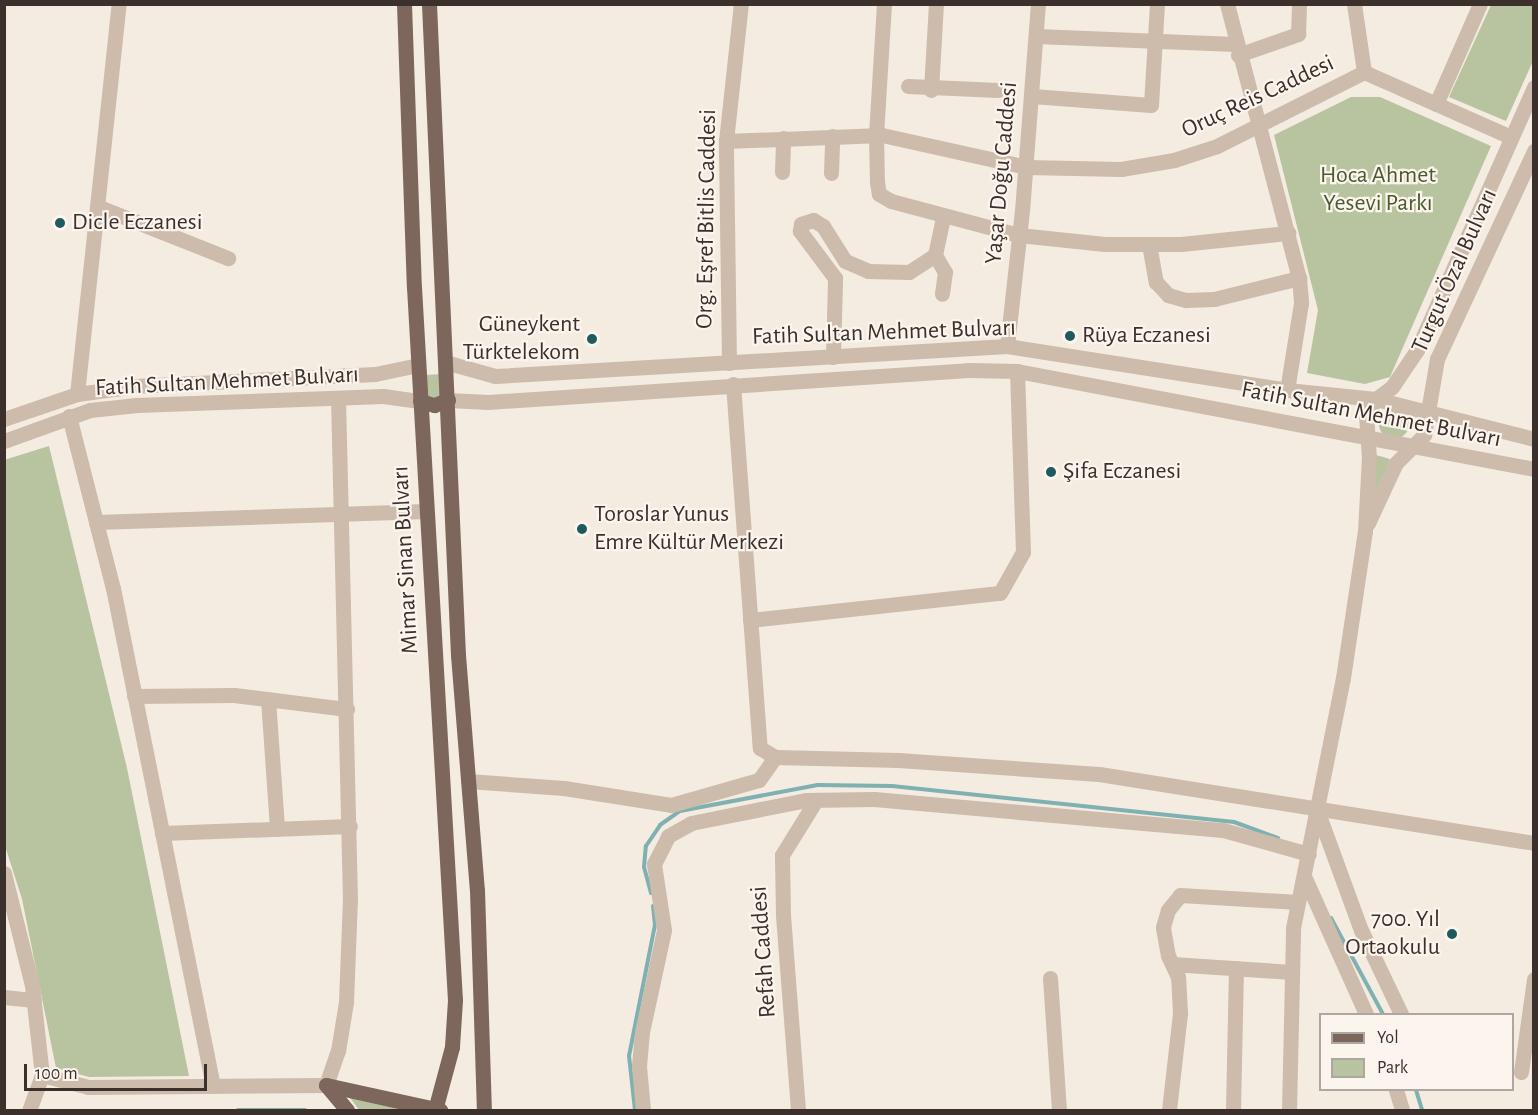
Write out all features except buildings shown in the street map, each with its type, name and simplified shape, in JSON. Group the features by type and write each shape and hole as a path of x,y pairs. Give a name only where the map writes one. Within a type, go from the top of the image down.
{"main road":[{"name":"Mimar Sinan Bulvarı","path":"429,4 458,655 478,914 484,1110"},
{"name":"Mimar Sinan Bulvarı","path":"402,6 418,364 455,1000 452,1047 437,1110"},
{"path":"418,364 432,360 445,362"},
{"path":"420,401 434,405 448,400"},
{"path":"326,1085 437,1110"},
{"path":"326,1085 347,1110"}],"street":[{"path":"77,394 99,207 119,4"},
{"name":"Org. Eşref Bitlis Caddesi","path":"729,363 726,141 741,4"},
{"path":"884,4 876,135 879,194 904,207 1019,235 1149,244 1288,233"},
{"path":"931,90 936,4"},
{"name":"Yaşar Doğu Caddesi","path":"1007,346 1026,167 1038,4"},
{"path":"1032,96 1151,105 1157,4"},
{"path":"1227,4 1299,278 1300,303 1287,390"},
{"path":"1036,36 1156,41 1237,49 1298,34 1299,4"},
{"path":"1354,4 1364,72"},
{"path":"1436,104 1480,4"},
{"name":"Oruç Reis Caddesi","path":"726,141 876,135 1026,167 1121,169 1174,160 1259,126 1364,72 1511,137"},
{"path":"908,86 931,90 998,90"},
{"name":"Turgut Özal Bulvarı","path":"1376,399 1392,387 1417,350 1533,87"},
{"path":"831,173 832,136"},
{"path":"782,172 783,138"},
{"name":"Turgut Özal Bulvarı","path":"1408,448 1425,435 1426,412 1437,359 1533,151"},
{"path":"99,207 228,258"},
{"path":"833,357 835,278 800,231 801,224 813,220 823,226 845,261 868,271 909,272 935,255 944,217"},
{"path":"1149,244 1156,282 1168,295 1186,300 1214,299 1299,278"},
{"path":"935,255 945,272 942,294"},
{"name":"Fatih Sultan Mehmet Bulvarı","path":"445,362 495,376 1007,346 1287,390 1376,399 1533,439"},
{"name":"Fatih Sultan Mehmet Bulvarı","path":"4,419 77,394 136,386 375,374 418,364"},
{"name":"Fatih Sultan Mehmet Bulvarı","path":"448,400 488,402 968,370 1017,371 1368,436 1408,448 1533,469"},
{"path":"750,620 1000,593 1023,552 1017,371"},
{"path":"733,384 759,748 775,758 898,760 1099,774 1533,843"},
{"name":"Fatih Sultan Mehmet Bulvarı","path":"4,441 69,416 137,405 383,396 420,401"},
{"path":"42,1075 88,1088 326,1085 338,1051 346,1002 350,826 338,398"},
{"path":"1289,1110 1292,972 1298,902 1343,678 1365,531 1368,436 1366,414 1376,399"},
{"path":"69,416 96,522 134,696 213,1086"},
{"path":"1365,531 1396,463 1408,448"},
{"path":"96,522 426,511"},
{"path":"134,696 234,695 347,710"},
{"path":"268,699 277,829"},
{"path":"468,781 564,788 671,805 759,780 775,758"},
{"path":"643,1110 639,1066 642,1032 664,930 654,864 657,853 668,837 691,823 816,800 874,799 1223,830 1309,854"},
{"name":"Refah Caddesi","path":"798,1110 781,867 790,836 816,800"},
{"path":"1316,807 1361,930 1401,1013"},
{"path":"162,833 350,826"},
{"path":"4,873 34,1000 42,1075 29,1110"},
{"path":"1304,876 1366,1013"},
{"path":"1169,1110 1180,1012 1178,977 1172,964 1163,927 1168,910 1180,896 1298,902"},
{"path":"1172,964 1292,972"},
{"path":"1233,1110 1236,968"},
{"path":"1050,978 1059,1110"},
{"path":"1522,1072 1533,979"},
{"path":"4,997 34,1000"},
{"path":"1397,1091 1402,1110"}],"green space":[{"path":"1491,5 1533,5 1533,61 1506,121 1449,97"},
{"name":"Hoca Ahmet Yesevi Parkı","path":"1351,97 1380,97 1491,146 1390,377 1365,384 1307,373 1318,310 1274,135"},
{"path":"442,374 443,397 426,398 425,375"},
{"path":"1394,409 1400,410 1408,418 1408,430 1400,438 1394,439 1388,438 1380,430 1379,424 1380,418 1388,410"},
{"path":"49,446 127,768 189,1076 89,1077 56,1068 22,899 5,846 4,460"},
{"path":"1376,455 1390,459 1374,503"},
{"path":"348,1095 422,1110 359,1110"}],"waterway":[{"path":"651,893 644,867 646,846 660,825 680,811 818,785 892,786 1234,822 1278,838"},
{"path":"635,1110 629,1056 655,925 653,906"},
{"path":"1331,918 1382,1013"},
{"path":"1416,1091 1422,1110"},
{"path":"238,1110 305,1110"}],"place":[{"name":"Dicle Eczanesi","path":"60,223"},
{"name":"Rüya Eczanesi","path":"1070,336"},
{"name":"Güneykent Türktelekom","path":"592,339"},
{"name":"Şifa Eczanesi","path":"1051,472"},
{"name":"Toroslar Yunus Emre Kültür Merkezi","path":"582,529"},
{"name":"700. Yıl Ortaokulu","path":"1452,934"}]}
